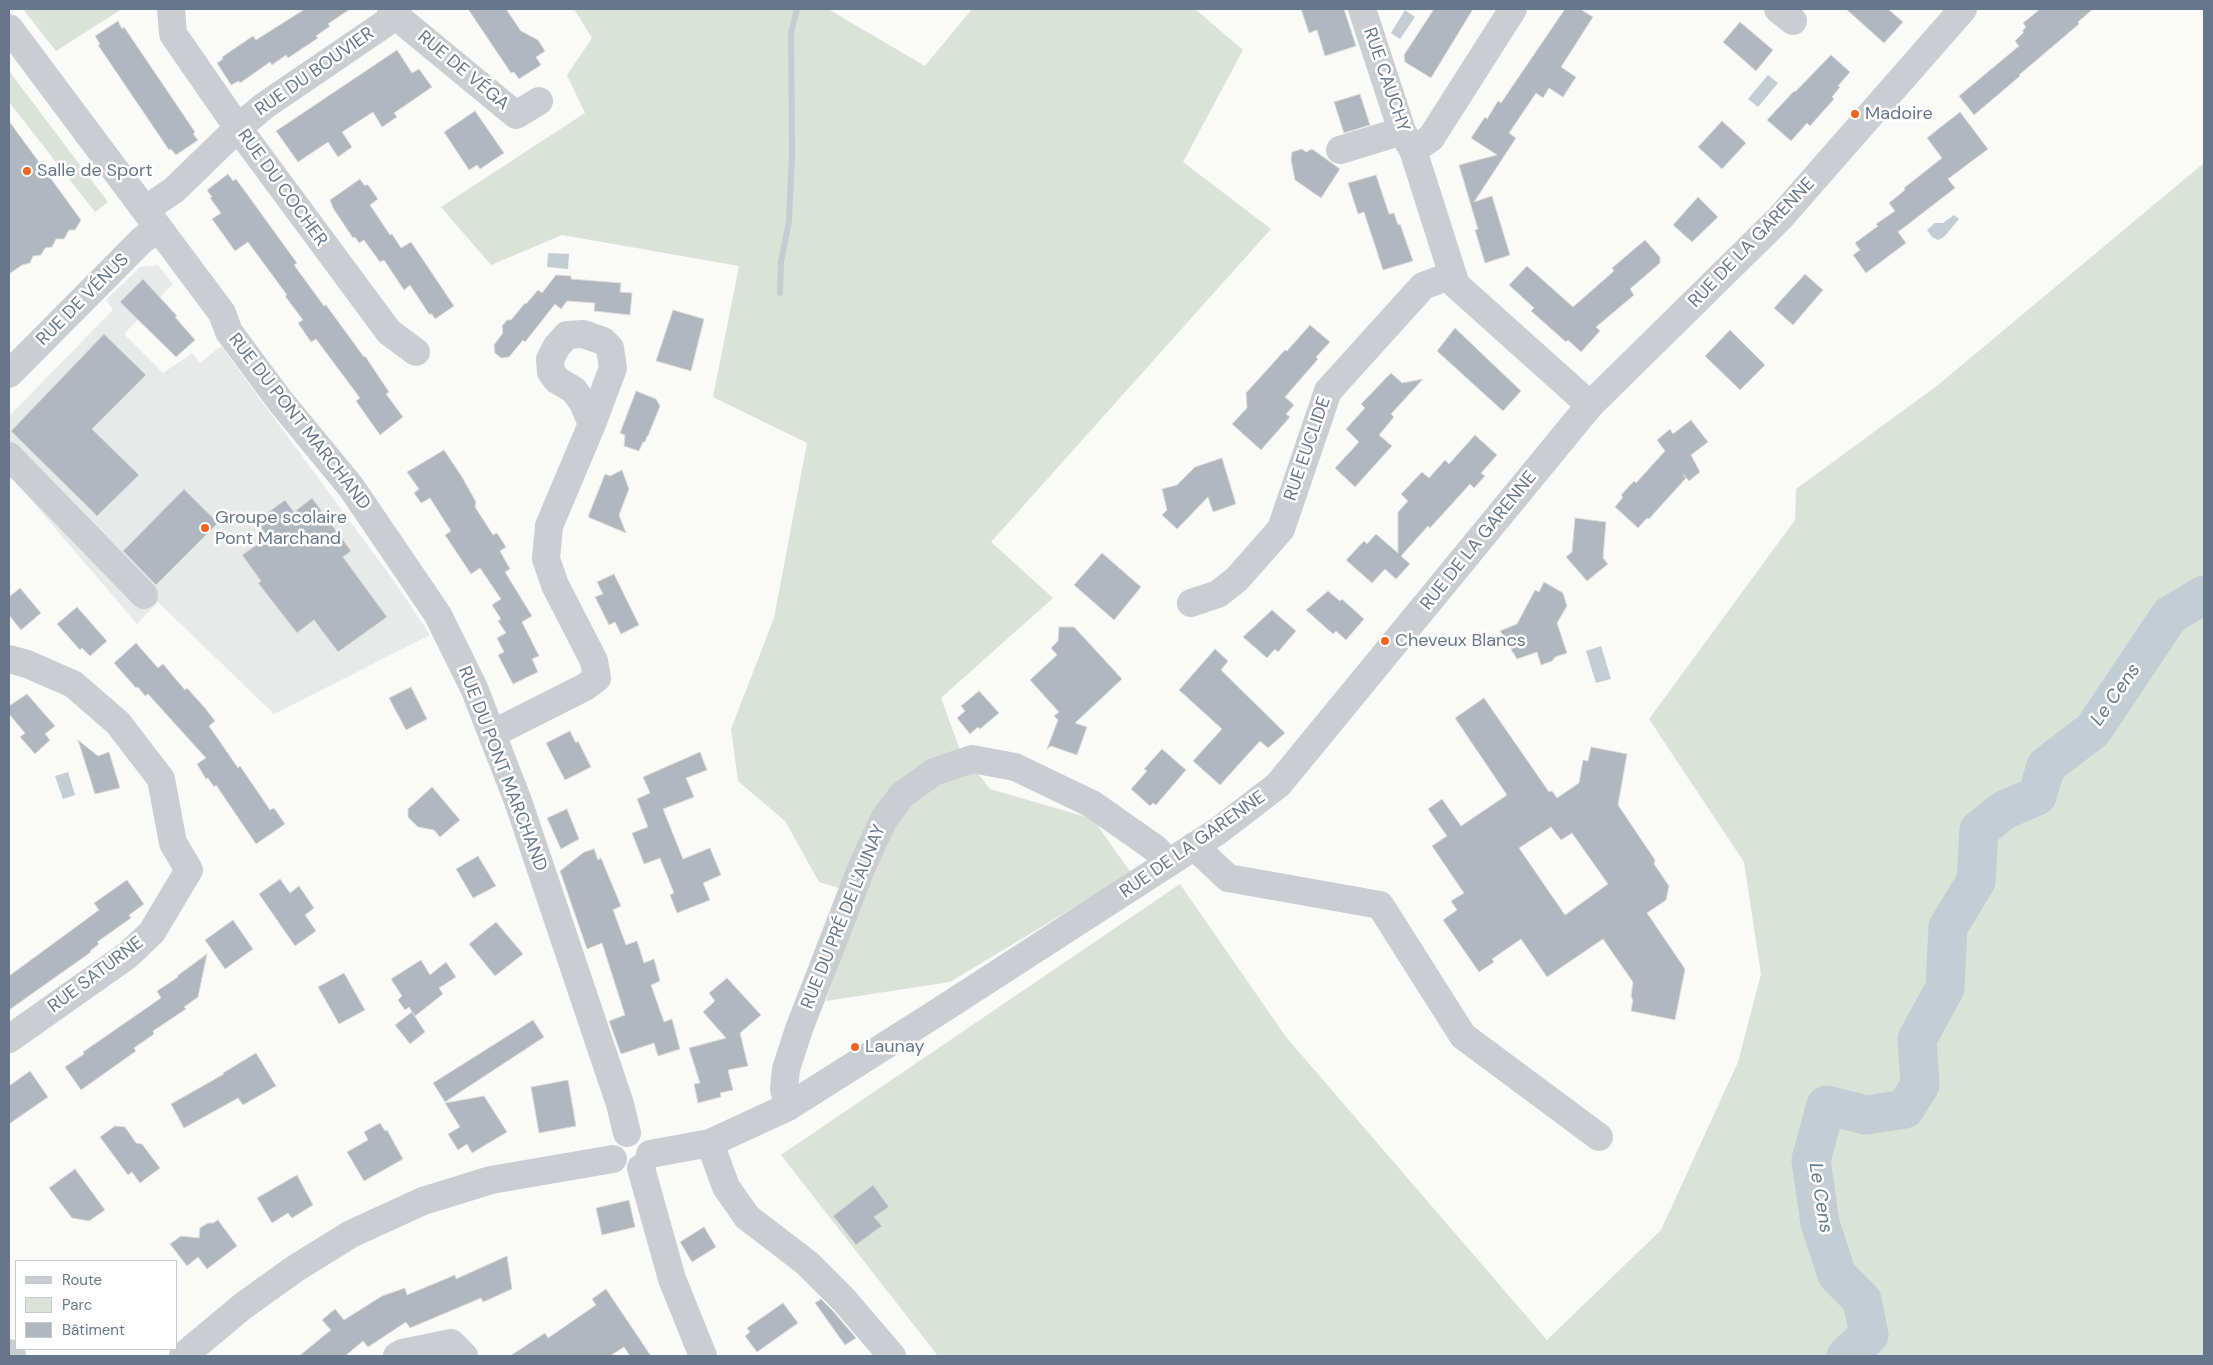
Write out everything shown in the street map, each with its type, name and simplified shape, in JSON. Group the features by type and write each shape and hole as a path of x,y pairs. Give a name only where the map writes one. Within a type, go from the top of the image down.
{"street":[{"name":"RUE DU COCHER","path":"171,9 173,34 238,128 389,332 416,352"},
{"name":"RUE CAUCHY","path":"1362,9 1456,285 1590,404"},
{"path":"1340,150 1431,138 1514,9"},
{"name":"RUE DU BOUVIER","path":"152,219 174,190 238,128 264,106 393,12"},
{"name":"RUE DE VÉGA","path":"393,12 516,115 539,101"},
{"name":"RUE DE LA GARENNE","path":"613,1159 616,1164 625,1170 645,1161 710,1143 788,1107 1169,863 1278,786 1590,404 1780,218 1954,12"},
{"name":"RUE DU PONT MARCHAND","path":"9,28 222,313 228,332 281,402 351,487 398,553 438,615 474,688 518,801 620,1104 627,1134"},
{"name":"RUE DE VÉNUS","path":"9,374 142,240 152,219"},
{"name":"RUE EUCLIDE","path":"1191,603 1218,594 1231,584 1281,529 1328,391 1423,286 1452,274"},
{"path":"492,734 585,687 597,678 594,661 555,585 546,559 549,526 592,424"},
{"path":"9,456 144,595"},
{"name":"RUE SATURNE","path":"9,659 27,664 73,684 118,723 161,779 172,843 189,870 152,932 128,955 9,1039"},
{"name":"RUE DU PRÉ DE L'AUNAY","path":"788,1107 784,1088 786,1069 799,1029 864,864 884,819 902,795 934,772 972,759 1015,767 1092,804 1156,849 1169,863"},
{"path":"1194,846 1228,878 1380,906 1464,1036 1599,1137"},
{"path":"183,1356 243,1306 296,1268 351,1234 423,1201 492,1180 613,1159 612,1148 614,1143 622,1135 627,1134 638,1135 647,1142 645,1161 672,1279 703,1356"},
{"path":"710,1143 726,1187 747,1217 807,1263 844,1300 892,1356"},
{"path":"396,1356 402,1353 451,1343 464,1356"},
{"path":"9,1353 12,1356"}],"shaded area":[{"path":"1405,10 1415,17 1400,39 1391,33"},
{"path":"1768,75 1778,83 1758,107 1748,99"},
{"path":"1954,215 1959,219 1944,237 1938,240 1932,237 1927,230 1935,223 1943,223"},
{"path":"548,253 569,254 568,269 547,267"},
{"name":"Groupe scolaire Pont Marchand","path":"158,265 173,284 124,334 163,373 192,353 200,363 221,346 394,581 430,635 274,714 158,602 137,624 9,474 9,416 113,310 106,300 140,267"},
{"path":"1601,646 1611,679 1596,683 1586,651"},
{"path":"68,772 75,795 63,799 55,776"}],"green space":[{"path":"23,9 122,9 56,51"},
{"path":"574,9 828,9 925,66 972,9 1195,9 1243,50 1183,162 1271,229 991,542 1053,598 941,698 960,750 990,789 1093,819 1131,873 950,982 826,1001 861,895 819,882 785,821 738,781 731,729 774,618 807,443 713,397 739,266 562,235 491,265 441,207 585,113 567,75 592,38"},
{"path":"9,71 108,202 95,212 9,102"},
{"path":"2204,163 2204,1356 938,1356 781,1155 1180,884 1286,1037 1547,1340 1661,1230 1738,1062 1761,974 1744,862 1649,719 1795,520 1796,489 1938,385"}],"building":[{"path":"305,9 350,9 328,24 330,26 316,36 318,38 288,58 286,55 272,65 270,62 240,83 239,81 231,85 217,63 223,59 222,57 253,36 256,40"},
{"path":"468,9 506,9 521,31 538,40 545,51 536,57 541,65 519,79 514,72 511,73"},
{"path":"1301,9 1344,9 1356,46 1325,56 1317,30 1309,33"},
{"path":"1434,9 1473,9 1431,78 1405,62 1404,55"},
{"path":"1565,9 1580,9 1593,17 1561,67 1576,77 1563,97 1549,88 1543,98 1536,93 1509,133 1516,138 1474,202 1492,196 1510,255 1485,263 1475,230 1478,229 1459,165 1497,155 1471,138 1485,117 1487,119 1498,101 1501,103"},
{"path":"1846,9 1888,9 1903,22 1884,43"},
{"path":"2040,9 2093,9 2078,22 2079,24 1974,115 1959,96 2019,46 2015,41 2024,32 2022,31 2026,27 2023,23"},
{"path":"118,21 122,29 124,27 195,132 193,134 198,140 176,155 171,149 169,150 98,45 100,44 95,36"},
{"path":"1740,22 1773,50 1756,71 1723,42"},
{"path":"397,50 412,73 419,69 432,87 394,113 397,117 382,127 373,112 342,132 352,147 338,157 328,142 298,162 276,131"},
{"path":"1831,55 1850,72 1838,86 1840,87 1832,97 1834,99 1810,126 1807,123 1791,141 1767,120"},
{"path":"1360,94 1370,125 1344,133 1334,102"},
{"path":"475,111 504,153 480,169 477,165 469,170 444,132"},
{"path":"1960,112 1988,149 1948,179 1955,188 1898,232 1906,243 1866,273 1853,255 1860,250 1855,243 1878,226 1876,224 1895,211 1889,203 1905,190 1904,188 1942,158 1927,138"},
{"name":"Salle de Sport","path":"9,121 81,220 75,230 69,230 64,239 56,239 52,247 45,248 41,255 33,256 30,263 22,265 9,274"},
{"path":"1722,121 1746,143 1722,169 1698,147"},
{"path":"1302,149 1306,152 1312,149 1340,169 1321,198 1295,180 1291,160 1292,152"},
{"path":"228,174 233,181 236,179 297,263 294,265 324,306 326,305 365,356 389,392 386,394 403,417 380,435 356,401 360,398 316,339 311,342 298,323 303,320 248,242 235,251 212,219 221,213 210,198 212,197 207,190"},
{"path":"1376,175 1389,214 1394,213 1398,225 1400,224 1413,261 1383,270 1364,212 1358,214 1348,183"},
{"path":"360,179 364,185 368,185 378,199 370,205 390,235 392,234 401,248 411,242 454,306 435,319 432,314 429,314 410,285 404,290 384,260 380,262 364,240 359,243 355,237 353,238 333,208 330,200"},
{"path":"1698,197 1718,217 1692,242 1673,225"},
{"path":"1645,240 1660,257 1660,263 1630,289 1634,295 1596,327 1600,331 1581,352 1568,340 1566,342 1531,311 1534,308 1509,285 1527,266 1573,307 1614,271 1612,268"},
{"path":"1805,274 1823,290 1793,325 1774,308"},
{"path":"556,275 571,276 571,279 621,283 620,292 632,293 630,315 594,311 595,303 567,301 561,309 555,304 525,342 523,340 509,357 501,358 495,353 494,345 503,333 502,326 507,320 511,320 538,290 542,293"},
{"path":"143,279 177,316 175,317 195,340 176,357 120,302"},
{"path":"673,310 704,319 691,371 656,361"},
{"path":"1310,325 1330,342 1285,397 1294,405 1286,414 1290,417 1261,450 1232,424 1247,408 1246,393"},
{"path":"1455,328 1521,391 1503,411 1437,351"},
{"path":"1730,330 1765,365 1740,390 1705,356"},
{"path":"104,334 146,375 92,429 139,475 97,516 11,431"},
{"path":"1391,373 1402,383 1423,379 1391,414 1394,417 1379,435 1392,446 1355,487 1335,468 1359,442 1346,429 1365,408 1361,404"},
{"path":"636,391 656,399 660,406 648,436 639,451 624,446 625,435 620,433"},
{"path":"1691,420 1708,442 1691,455 1700,472 1689,481 1683,474 1686,478 1649,519 1647,518 1638,528 1615,507 1623,497 1621,495 1634,481 1636,483 1665,451 1657,440 1670,429 1673,434"},
{"path":"1475,435 1497,455 1481,473 1485,476 1474,488 1470,484 1430,528 1428,526 1401,556 1410,564 1396,579 1385,569 1372,583 1346,560 1364,541 1367,544 1376,534 1398,553 1398,512 1408,501 1401,494 1422,472 1429,478 1445,460 1449,464"},
{"path":"444,450 476,502 475,507 493,535 497,533 506,547 500,551 510,569 505,572 532,616 522,622 539,656 532,659 538,672 513,684 498,655 504,652 497,638 506,633 498,621 501,619 492,605 501,599 480,568 471,574 445,535 451,531 430,498 421,503 414,493 419,489 407,472"},
{"path":"1222,458 1236,504 1213,512 1208,497 1177,529 1162,515 1167,510 1162,489 1177,485 1195,467"},
{"path":"622,470 629,489 619,515 626,533 588,517 605,474 610,476"},
{"path":"184,489 218,523 156,585 123,551"},
{"path":"312,498 351,551 343,557 387,617 338,652 314,620 297,633 258,583 261,581 242,555 268,537 256,521 285,500 294,512"},
{"path":"1575,518 1606,522 1603,558 1608,564 1587,581 1566,557 1572,552"},
{"path":"1102,553 1141,587 1114,620 1074,585"},
{"path":"614,574 639,625 621,634 615,622 609,625 595,597 603,594 597,582"},
{"path":"1544,582 1563,593 1567,606 1557,623 1567,653 1541,665 1537,652 1517,659 1500,631 1517,624 1535,590 1539,592"},
{"path":"20,588 41,613 21,630 9,615 9,597"},
{"path":"1328,591 1340,601 1342,599 1364,619 1346,640 1336,631 1333,634 1306,610"},
{"path":"77,607 107,641 90,656 82,648 80,650 57,624"},
{"path":"1272,610 1296,631 1278,652 1275,649 1267,658 1243,637"},
{"path":"1059,627 1074,627 1122,679 1075,723 1087,727 1077,755 1051,746 1047,749 1058,720 1054,716 1059,712 1030,680 1057,655 1051,648 1058,641"},
{"path":"136,643 158,668 163,664 185,690 187,688 205,708 215,721 209,726 238,768 240,766 270,810 274,808 285,824 256,844 216,785 214,787 208,778 206,779 197,764 206,758 148,694 145,696 138,687 136,688 114,663"},
{"path":"1215,649 1228,661 1221,670 1285,733 1268,748 1260,741 1220,785 1193,761 1222,729 1179,690"},
{"path":"411,687 427,719 406,730 389,698"},
{"path":"979,691 999,713 980,729 978,727 970,734 957,718 965,711 961,706"},
{"path":"27,694 55,726 45,734 50,740 35,754 20,737 25,733 9,714 9,706"},
{"path":"1484,698 1549,792 1552,791 1557,798 1579,783 1583,760 1588,761 1591,747 1627,754 1618,805 1655,860 1654,864 1669,886 1666,900 1647,913 1685,969 1675,1020 1631,1011 1633,982 1603,939 1547,977 1521,939 1492,959 1494,962 1479,972 1443,920 1457,910 1451,901 1464,893 1432,846 1447,836 1428,809 1442,799 1461,826 1507,795 1455,718","holes":["1551,827 1561,840 1572,833 1608,884 1565,915 1519,848"]},
{"path":"570,731 576,743 578,741 591,767 565,780 546,743"},
{"path":"78,740 98,756 109,752 120,788 95,794"},
{"path":"1162,749 1186,770 1156,805 1153,803 1150,806 1131,789 1147,771 1144,769"},
{"path":"700,752 707,770 686,778 694,797 663,809 683,859 710,848 721,875 703,883 710,900 677,913 670,895 674,893 660,858 644,864 632,833 648,827 637,799 650,793 643,777"},
{"path":"432,787 460,820 440,837 434,830 418,827 408,817 408,809"},
{"path":"567,809 579,839 561,849 547,818"},
{"path":"594,849 598,860 601,858 621,906 613,910 626,945 637,941 644,963 654,959 660,981 651,985 664,1022 672,1019 680,1049 658,1056 654,1043 621,1054 609,1021 625,1015 602,943 587,949 560,871 584,852"},
{"path":"478,856 496,886 473,898 456,869"},
{"path":"280,879 290,893 299,886 314,908 305,915 316,931 295,946 259,894"},
{"path":"127,880 144,904 129,915 131,918 97,942 99,944 91,952 9,1010 9,976 99,910 94,903"},
{"path":"233,920 253,949 225,969 205,940"},
{"path":"496,922 523,954 495,976 469,944"},
{"path":"207,954 198,997 184,1007 186,1009 153,1031 154,1034 134,1048 136,1051 81,1090 65,1067 84,1054 83,1052 161,998 157,991"},
{"path":"421,960 430,975 446,962 456,977 439,988 443,994 415,1016 409,1007 405,1010 398,1000 402,996 391,979"},
{"path":"344,973 365,1010 339,1024 318,987"},
{"path":"727,978 761,1015 740,1033 748,1066 728,1070 733,1090 720,1093 721,1097 698,1103 694,1084 700,1083 689,1048 726,1038 703,1012 715,1001 709,993"},
{"path":"412,1012 425,1032 410,1044 395,1025"},
{"path":"533,1020 544,1037 445,1102 433,1083"},
{"path":"256,1053 276,1086 243,1105 238,1098 184,1128 171,1104 224,1074"},
{"path":"30,1071 48,1097 9,1124 9,1086"},
{"path":"568,1080 576,1126 539,1133 531,1087"},
{"path":"484,1096 507,1132 472,1153 467,1144 458,1150 448,1134 460,1127 445,1103"},
{"path":"380,1123 385,1131 387,1130 403,1159 364,1181 347,1152 368,1140 364,1132"},
{"path":"115,1126 125,1127 136,1143 142,1144 160,1168 140,1183 132,1172 128,1175 100,1137"},
{"path":"75,1169 105,1210 89,1221 72,1218 49,1188"},
{"path":"297,1175 313,1205 292,1218 288,1213 272,1223 257,1198"},
{"path":"873,1185 889,1207 874,1217 882,1226 856,1245 833,1216"},
{"path":"629,1200 635,1227 602,1235 596,1208"},
{"path":"218,1220 237,1246 207,1269 198,1257 187,1266 170,1244 181,1236 199,1238 200,1228"},
{"path":"704,1227 716,1247 692,1262 680,1242"},
{"path":"507,1256 512,1289 483,1302 481,1298 410,1328 406,1322 368,1347 363,1341 345,1356 299,1356 331,1330 322,1320 335,1309 344,1320 382,1296 405,1288 407,1295 455,1275 456,1279"},
{"path":"606,1289 651,1356 630,1356 624,1347 610,1356 510,1356 545,1333 548,1338 596,1305 592,1299"},
{"path":"821,1299 856,1338 845,1345 815,1303"},
{"path":"783,1303 798,1323 757,1352 745,1336 750,1332 747,1328"}],"waterway":[{"path":"780,293 781,262 789,221 792,154 791,33 797,9"},
{"name":"Le Cens","path":"1846,1356 1869,1335 1862,1300 1837,1275 1820,1223 1811,1160 1826,1105 1866,1115 1905,1109 1920,1085 1917,1039 1945,988 1948,927 1976,881 1979,830 2004,810 2037,796 2046,766 2093,730 2170,615 2204,595"}],"place":[{"name":"Madoire","path":"1855,114"},
{"name":"Salle de Sport","path":"27,171"},
{"name":"Groupe scolaire Pont Marchand","path":"205,528"},
{"name":"Cheveux Blancs","path":"1385,641"},
{"name":"Launay","path":"855,1047"}]}
